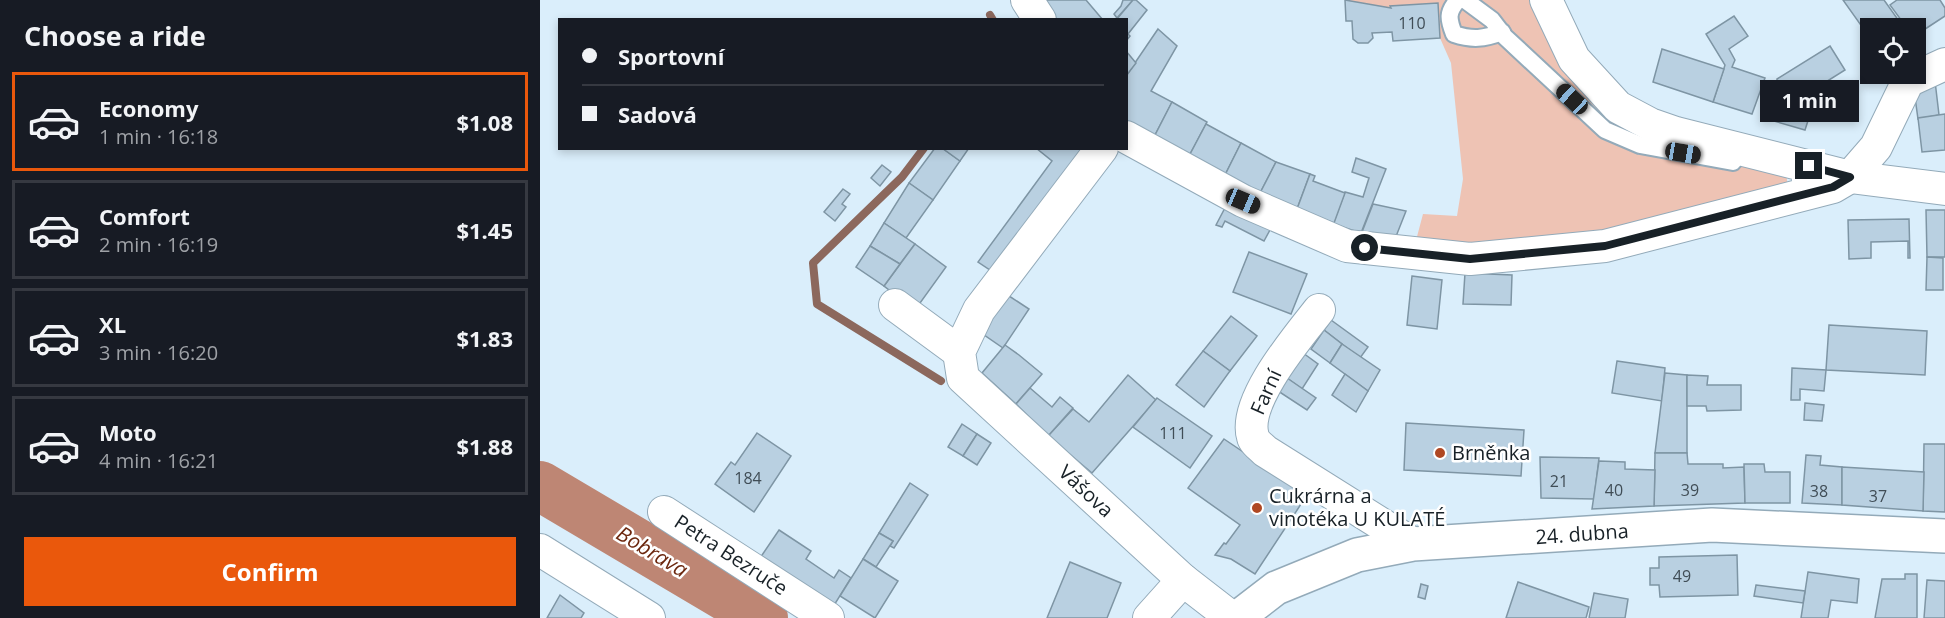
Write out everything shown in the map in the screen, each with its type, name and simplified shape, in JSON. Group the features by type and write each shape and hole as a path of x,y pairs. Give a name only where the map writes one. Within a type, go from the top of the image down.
{"main road":[{"name":"24. dubna","path":"1237,618 1276,588 1357,555 1413,544 1712,525 1945,536"}],"street":[{"path":"1027,0 1039,18"},
{"path":"1546,0 1574,59 1618,107 1650,124 1676,133 1850,177 1945,189"},
{"path":"1128,138 1243,201 1347,246 1470,259 1605,246 1833,187 1850,177 1876,147 1908,81 1945,64"},
{"path":"895,305 959,352 979,310 1100,150"},
{"name":"Farní","path":"1319,310 1282,356 1254,407 1253,438 1265,451 1413,544"},
{"name":"Vášova","path":"959,352 963,378 1183,580 1232,618"},
{"name":"Petra Bezruče","path":"664,512 828,618"},
{"path":"540,550 649,618"},
{"path":"1149,618 1183,580"}],"lane":[{"path":"1458,0 1451,7 1449,21 1454,34 1476,39 1502,32"},
{"path":"1465,0 1492,20 1605,130 1640,145 1770,169 1809,166"}],"shaded area":[{"path":"1344,0 1533,0 1616,116 1786,173 1788,187 1578,241 1414,248 1423,214 1457,216 1463,179 1451,63 1440,38 1438,3 1391,6 1391,8"}],"building":[{"path":"1048,0 1086,0 1101,18 1048,18 1040,6"},
{"path":"1123,0 1133,0 1117,18 1114,14"},
{"path":"1133,0 1147,10 1128,34 1128,18 1118,18"},
{"path":"1345,0 1391,8 1390,6 1438,3 1440,38 1393,41 1392,32 1372,33 1373,38 1368,43 1358,43 1353,39 1352,21 1346,21"},
{"path":"1843,0 1884,0 1897,18 1860,18 1860,24"},
{"path":"1897,0 1940,0 1945,8 1945,16 1926,28 1926,18 1900,18 1890,5"},
{"path":"1734,16 1748,36 1729,49 1735,60 1732,67 1765,78 1752,114 1713,102 1725,65 1706,34"},
{"path":"1158,29 1177,46 1151,91 1172,102 1153,139 1128,126 1128,73"},
{"path":"1830,46 1845,70 1805,95 1803,102 1813,105 1805,130 1767,119 1777,79"},
{"path":"1662,49 1724,69 1713,102 1653,82"},
{"path":"1128,53 1136,63 1128,73"},
{"path":"1935,81 1939,115 1918,119 1914,90"},
{"path":"1172,102 1207,122 1188,158 1153,139"},
{"path":"1945,114 1945,150 1922,152 1918,118"},
{"path":"1206,124 1241,143 1224,177 1188,158"},
{"path":"1241,143 1276,162 1259,195 1224,177"},
{"path":"934,150 945,150 960,161 933,200 909,183"},
{"path":"945,150 968,150 960,161"},
{"path":"1038,150 1093,150 996,274 978,262 1052,161"},
{"path":"1356,158 1386,169 1361,233 1333,224 1345,192 1363,197 1369,178 1352,172"},
{"path":"1276,162 1310,174 1297,209 1259,195"},
{"path":"882,165 891,172 880,186 871,178"},
{"path":"1310,174 1315,176 1313,181 1345,193 1334,223 1297,209"},
{"path":"909,183 933,200 906,238 884,223"},
{"path":"843,189 850,194 842,204 846,207 835,221 824,212"},
{"path":"1373,204 1406,211 1395,239 1362,232"},
{"path":"1226,206 1271,228 1264,241 1225,221 1222,227 1216,225"},
{"path":"1926,210 1945,210 1945,257 1927,257"},
{"path":"1909,219 1910,258 1908,258 1908,241 1871,242 1871,258 1849,259 1848,220"},
{"path":"884,223 915,244 900,264 870,246"},
{"path":"915,244 946,267 915,310 884,286"},
{"path":"870,246 900,264 884,286 856,267"},
{"path":"1249,252 1307,274 1291,314 1233,292"},
{"path":"1927,257 1943,258 1943,290 1926,290"},
{"path":"1465,273 1512,275 1511,305 1463,304"},
{"path":"1412,276 1442,280 1437,329 1407,325"},
{"path":"1003,292 1029,309 1003,348 977,330"},
{"path":"1231,316 1257,336 1230,371 1203,351"},
{"path":"1331,320 1368,347 1360,358 1324,330"},
{"path":"1829,325 1927,331 1925,375 1826,370"},
{"path":"1324,330 1342,344 1330,363 1311,349"},
{"path":"1342,344 1380,370 1368,391 1330,363"},
{"path":"1005,345 1042,374 1016,404 982,373"},
{"path":"1203,351 1230,371 1204,407 1176,385"},
{"path":"1303,353 1318,364 1302,389 1287,378"},
{"path":"1617,361 1665,368 1662,401 1612,393"},
{"path":"1792,368 1826,370 1824,391 1800,389 1800,400 1791,400"},
{"path":"1665,373 1687,375 1687,453 1655,453"},
{"path":"1345,374 1368,391 1356,412 1332,395"},
{"path":"1128,375 1156,400 1092,473 1048,436 1073,409 1089,422"},
{"path":"1687,375 1708,376 1707,385 1741,385 1741,410 1707,411 1706,406 1687,406"},
{"path":"1287,378 1316,398 1307,410 1278,391"},
{"path":"1030,388 1052,407 1060,397 1073,408 1048,436 1016,404"},
{"path":"1157,398 1212,436 1190,468 1133,427"},
{"path":"1805,403 1824,405 1822,421 1804,420"},
{"path":"1406,423 1524,430 1521,476 1404,470"},
{"path":"962,424 977,434 963,456 948,447"},
{"path":"757,433 791,456 754,512 715,484 731,462 735,465"},
{"path":"977,434 991,443 977,465 963,456"},
{"name":"Cukrárna a vinotéka U KULATÉ","path":"1224,439 1307,495 1255,574 1231,559 1215,555 1240,525 1188,488"},
{"path":"1924,444 1945,444 1945,512 1923,511"},
{"path":"1655,453 1687,453 1688,464 1723,464 1723,468 1744,467 1745,503 1654,506"},
{"path":"1806,455 1821,456 1820,465 1842,467 1842,505 1802,503"},
{"path":"1540,457 1599,458 1594,499 1541,498"},
{"path":"1599,461 1625,462 1625,469 1655,470 1654,506 1592,509"},
{"path":"1744,464 1764,464 1765,472 1790,472 1790,503 1745,503"},
{"path":"1842,467 1924,472 1923,511 1842,505"},
{"path":"910,483 928,495 894,548 890,546 893,541 879,533"},
{"path":"779,530 811,551 806,559 834,578 839,570 851,578 833,607 760,558"},
{"path":"879,533 893,541 876,567 863,559"},
{"path":"1737,555 1738,595 1660,597 1659,585 1650,585 1650,568 1659,568 1659,557"},
{"path":"863,559 898,581 875,618 840,596"},
{"path":"1070,562 1121,583 1107,618 1047,618"},
{"path":"1808,572 1859,579 1857,603 1831,600 1828,618 1801,618"},
{"path":"1905,574 1917,574 1917,618 1875,618 1882,579 1905,579"},
{"path":"1927,580 1945,581 1945,618 1924,618"},
{"path":"1518,582 1589,607 1586,618 1506,618"},
{"path":"1421,584 1428,586 1425,599 1418,597"},
{"path":"1756,585 1805,591 1803,603 1754,596"},
{"path":"1594,593 1628,599 1625,618 1589,618"},
{"path":"560,595 584,613 581,618 547,618"}],"waterway":[{"path":"922,150 902,177 813,263 817,304 941,381"},
{"name":"Bobrava","path":"540,486 763,618"}],"place":[{"name":"Brněnka","path":"1440,453"},
{"name":"Cukrárna a vinotéka U KULATÉ","path":"1257,508"}],"route":[{"path":"1365,248 1470,259 1605,246 1833,187 1850,177 1809,166"}]}
